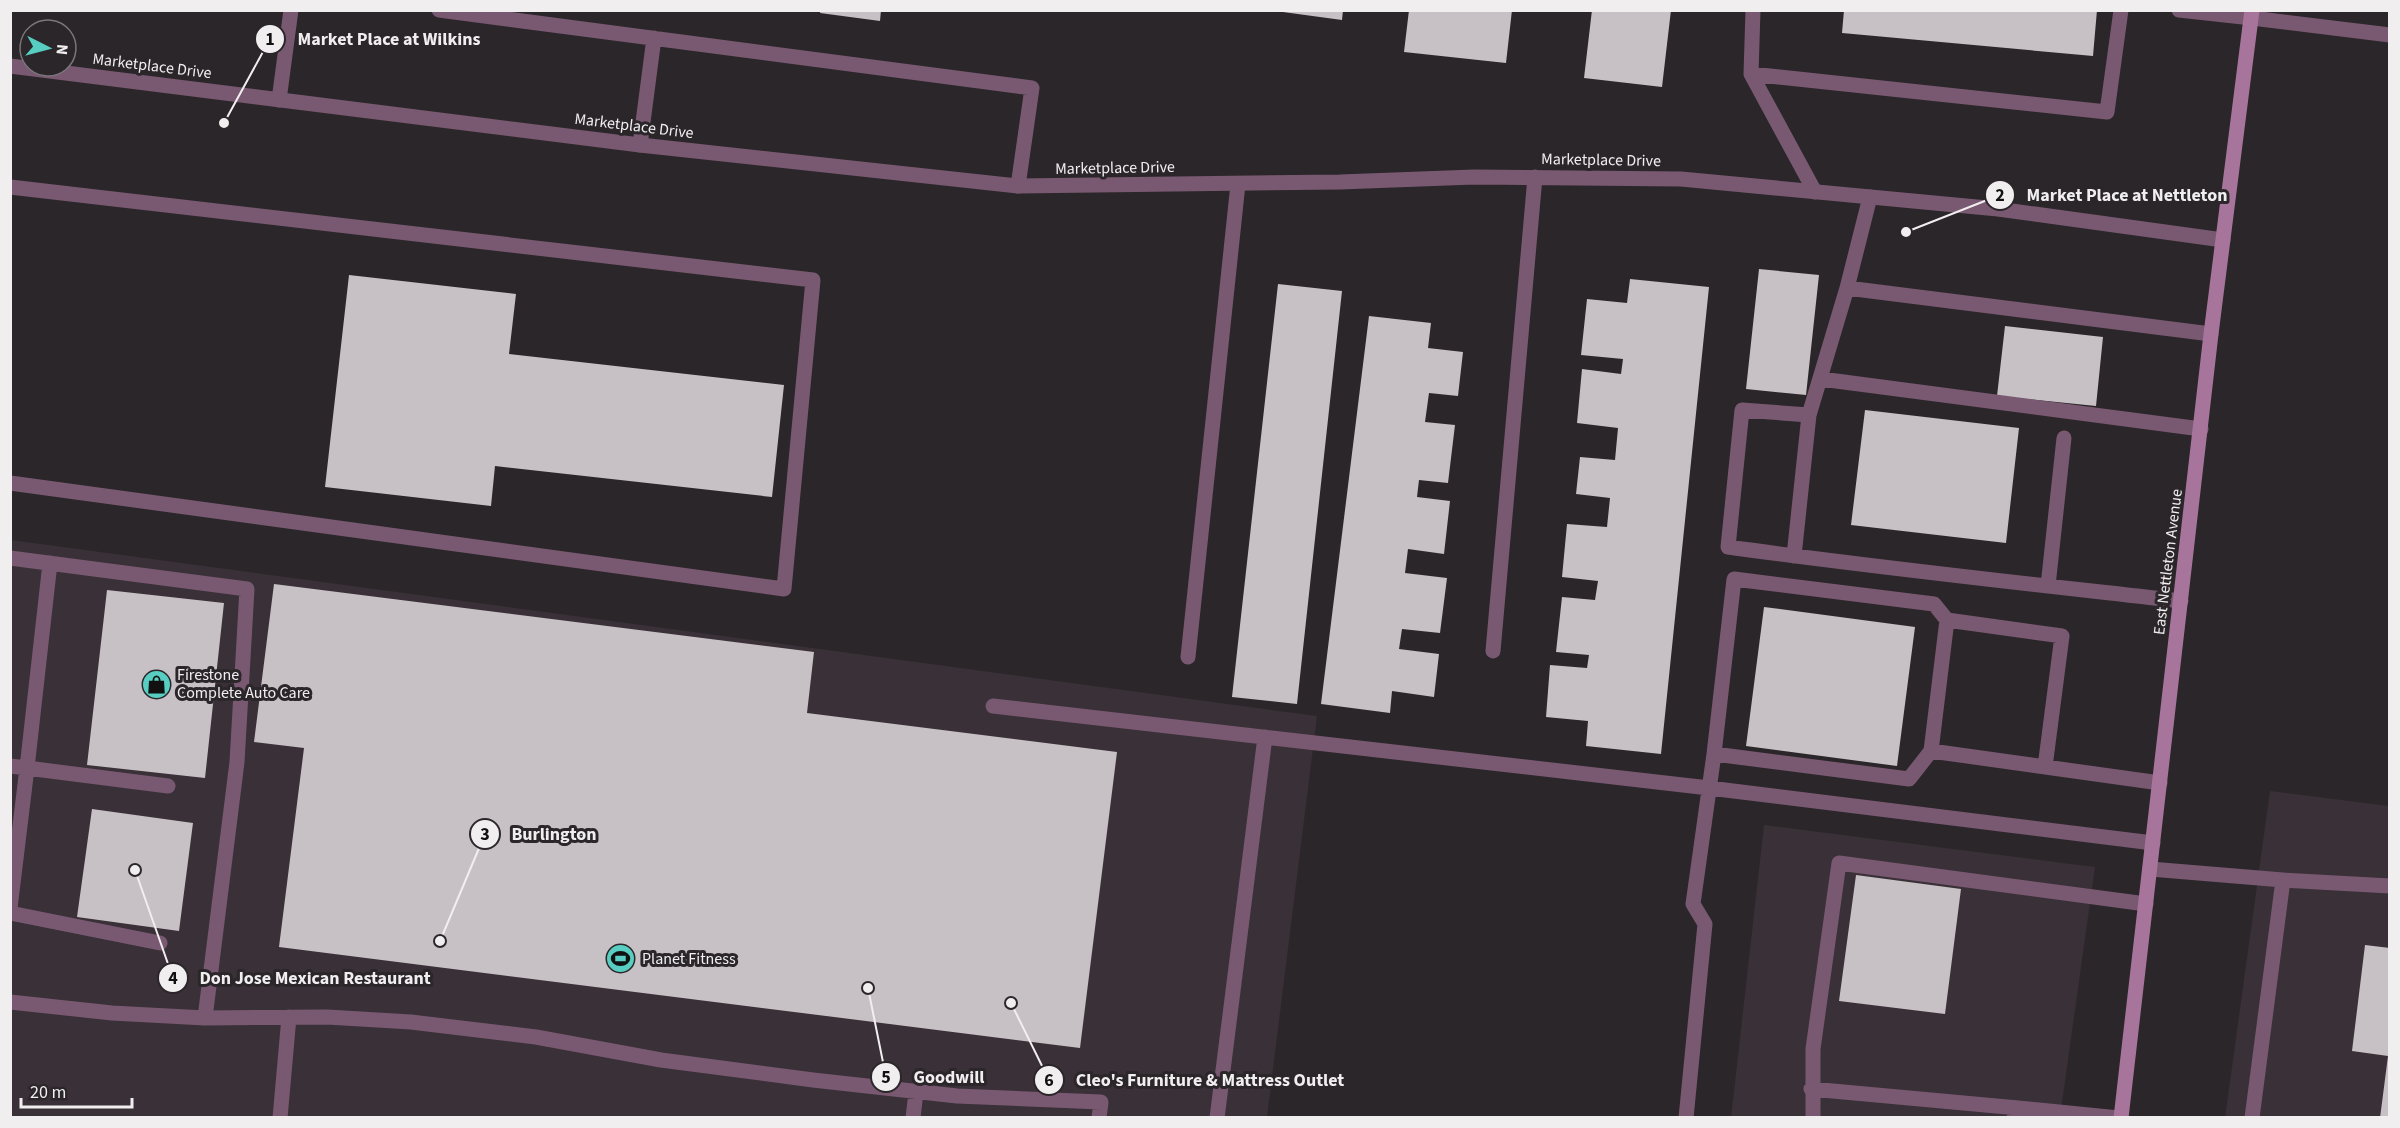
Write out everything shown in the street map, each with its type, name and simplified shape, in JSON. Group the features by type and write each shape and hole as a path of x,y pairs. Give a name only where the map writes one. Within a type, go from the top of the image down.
{"main road":[{"name":"East Nettleton Avenue","path":"2120,1118 2211,334 2252,14"}],"street":[{"path":"279,100 291,10"},
{"path":"439,10 1032,88 1018,186"},
{"path":"1753,10 1751,74 1815,192"},
{"path":"1751,74 2107,112 2121,10"},
{"path":"2179,10 2252,14 2390,35"},
{"path":"640,145 654,38"},
{"name":"Marketplace Drive","path":"10,66 640,145 1018,186 1238,184 1535,177 1681,179 1998,209 2223,240"},
{"path":"1493,651 1535,177"},
{"path":"1188,657 1238,184"},
{"path":"10,187 813,280 784,589 10,483"},
{"path":"1794,556 1809,415 1847,288 1870,197"},
{"path":"1847,288 2211,334"},
{"path":"1821,378 2201,429"},
{"path":"1809,415 1742,410 1728,547 2181,601"},
{"path":"2048,586 2064,438"},
{"path":"10,558 247,589 237,762 205,1018"},
{"path":"10,908 50,563"},
{"path":"1686,1118 1705,924 1693,904 1714,754 1734,579 1934,604 1947,620 2062,636 2045,767"},
{"path":"1714,754 1909,779 1931,752 1947,620"},
{"path":"993,706 1709,788 2153,843"},
{"path":"1217,1118 1264,737"},
{"path":"1931,752 2160,783"},
{"path":"10,766 168,786"},
{"path":"1813,1118 1811,1089 1813,1049 1839,863 2146,904"},
{"path":"2150,869 2390,886"},
{"path":"2252,1118 2283,880"},
{"path":"10,913 160,943"},
{"path":"10,1002 205,1018 327,1017 404,1022 536,1036 661,1060 775,1076 957,1096 1101,1102 1099,1118"},
{"path":"280,1118 289,1017"},
{"path":"1811,1089 2016,1113 2120,1118"},
{"path":"913,1118 916,1092"}],"shaded area":[{"path":"11,540 1317,716 1267,1117 11,1118"},
{"path":"2270,791 2389,806 2389,1117 2225,1118"},
{"path":"1764,825 2095,867 2060,1117 1731,1118"}],"building":[{"path":"821,10 881,10 880,21 820,13"},
{"path":"1269,10 1343,10 1342,20"},
{"path":"1409,10 1512,10 1506,63 1404,52"},
{"path":"1592,10 1671,10 1662,87 1584,78"},
{"path":"1844,10 2097,10 2093,56 1842,33"},
{"path":"1759,269 1819,275 1806,395 1746,389"},
{"path":"349,275 516,294 509,354 784,385 772,497 495,466 491,506 325,487"},
{"path":"1630,279 1709,287 1661,754 1586,746 1588,721 1546,717 1550,665 1587,668 1589,655 1556,652 1562,597 1595,600 1598,581 1562,577 1567,524 1607,527 1610,498 1576,494 1580,457 1615,460 1618,428 1577,423 1582,369 1621,374 1623,359 1581,355 1587,299 1627,303"},
{"path":"1278,284 1342,291 1297,704 1232,697"},
{"path":"1369,316 1431,323 1428,348 1463,352 1458,396 1429,393 1425,422 1455,425 1448,483 1419,480 1417,497 1450,501 1444,554 1408,549 1405,573 1447,578 1440,633 1402,629 1399,649 1439,654 1434,697 1392,691 1390,713 1321,704"},
{"path":"2005,326 2103,337 2096,406 1997,396"},
{"path":"1865,410 2019,428 2006,543 1851,525"},
{"path":"274,584 814,652 807,713 1117,752 1080,1048 279,947 304,748 254,742"},
{"name":"Firestone Complete Auto Care","path":"107,590 224,603 205,778 87,765"},
{"path":"1764,607 1915,627 1897,766 1746,746"},
{"path":"92,809 193,823 179,931 77,917"},
{"path":"1856,875 1961,889 1945,1014 1839,1001"},
{"path":"2365,945 2390,948 2390,1118 2380,1118 2388,1056 2352,1051"}],"place":[{"name":"Market Place at Wilkins","path":"224,123"},
{"name":"Market Place at Nettleton","path":"1906,232"},
{"name":"Firestone Complete Auto Care","path":"156,684"},
{"name":"Don Jose Mexican Restaurant","path":"135,870"},
{"name":"Burlington","path":"440,941"},
{"name":"Planet Fitness","path":"621,959"},
{"name":"Goodwill","path":"868,988"},
{"name":"Cleo's Furniture & Mattress Outlet","path":"1011,1003"}]}
